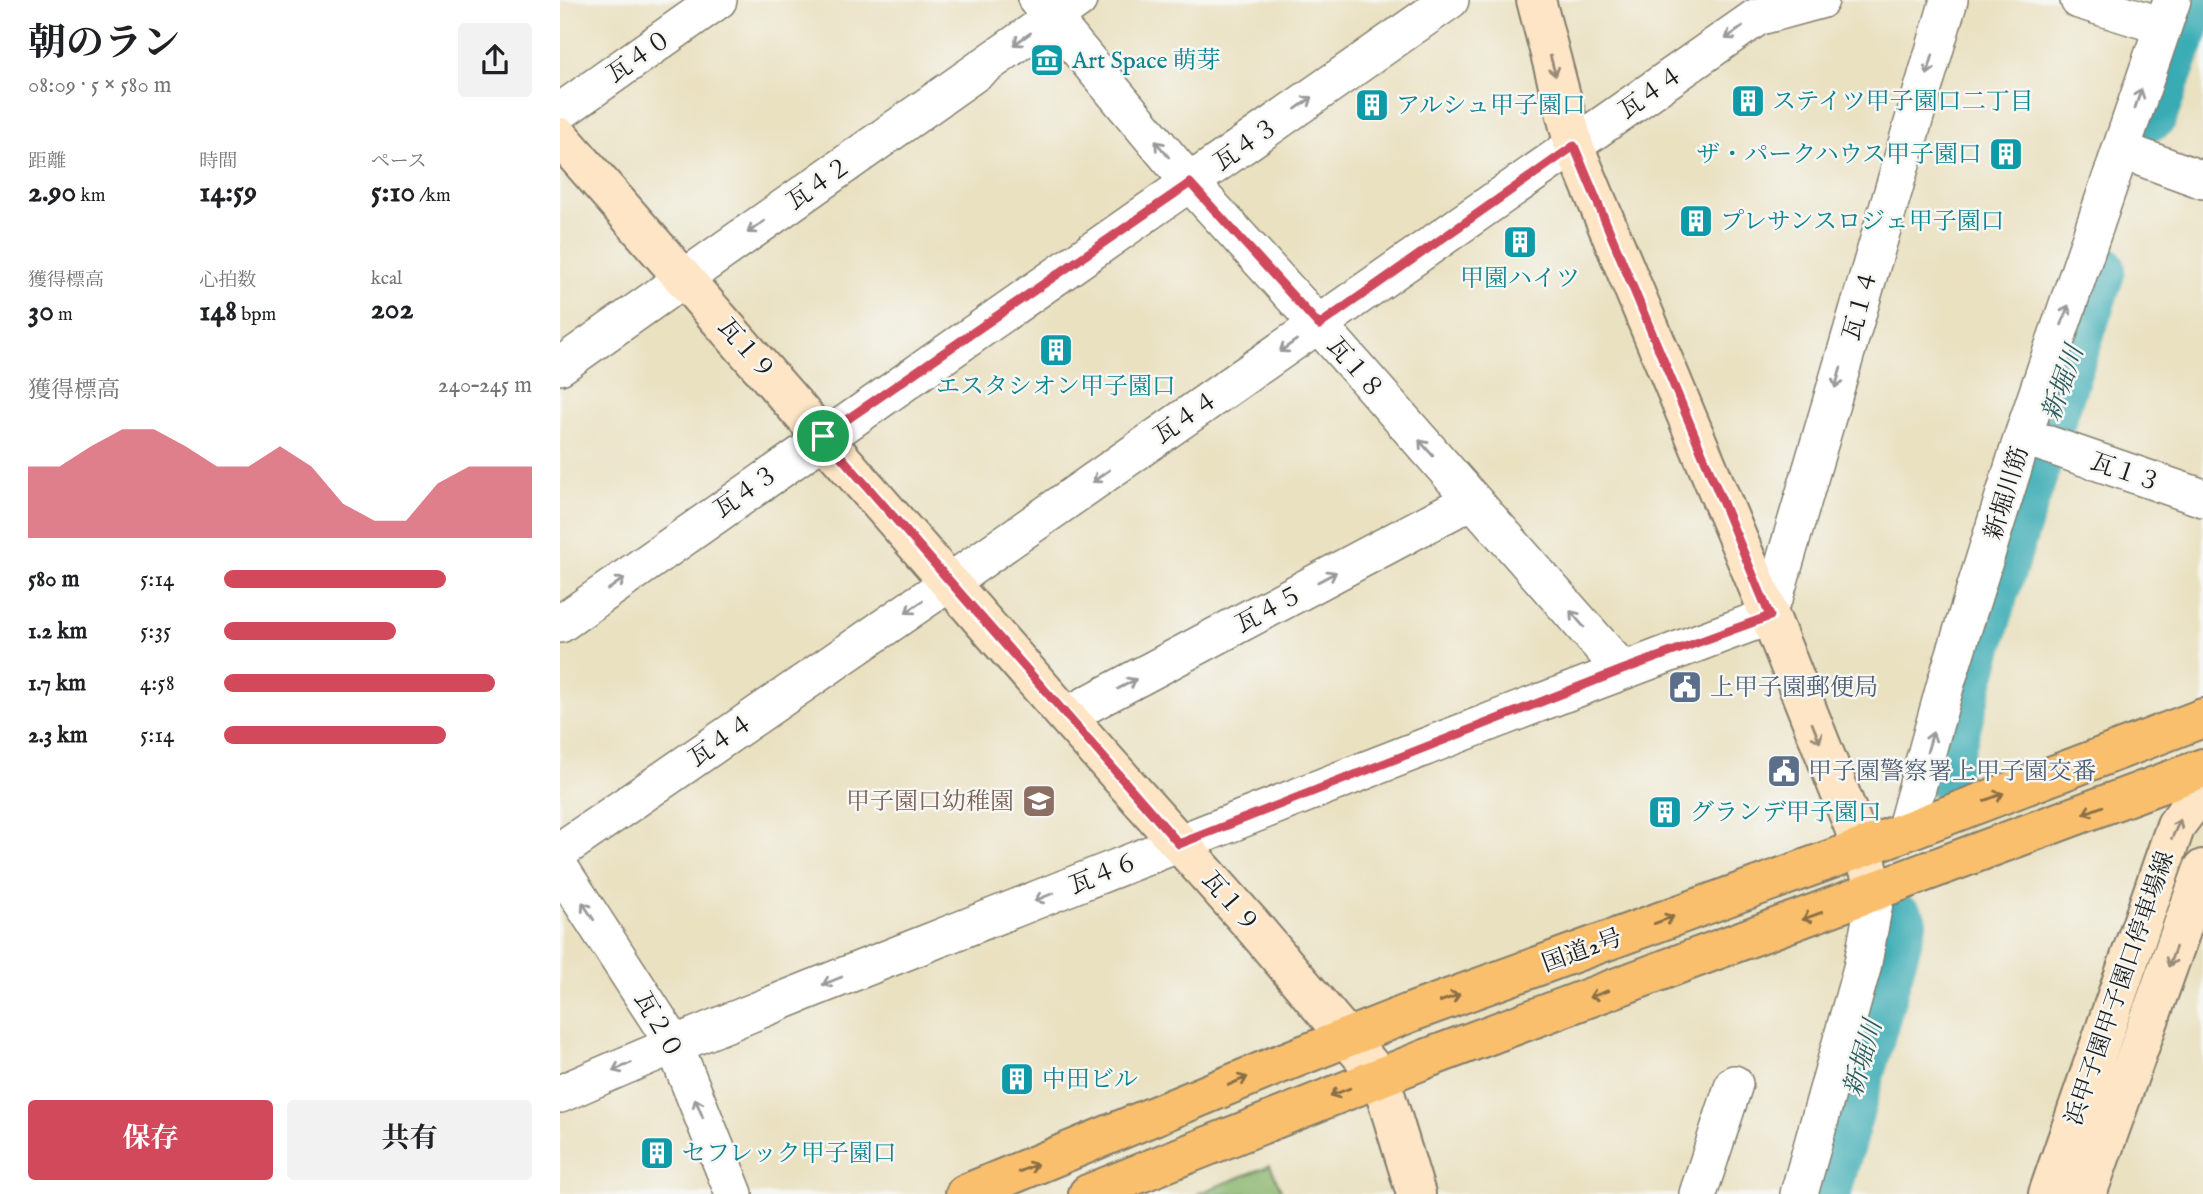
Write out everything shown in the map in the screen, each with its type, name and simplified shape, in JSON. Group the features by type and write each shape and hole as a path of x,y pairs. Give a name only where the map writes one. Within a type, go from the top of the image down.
{"highway":[{"name":"国道2号","path":"965,1194 1345,1038 1862,848 2203,718"},
{"name":"国道2号","path":"1088,1194 1380,1077 2203,768"}],"main road":[{"path":"1536,0 1574,146 1768,612 1862,848 1876,892"},
{"name":"瓦１９","path":"560,137 1252,925 1380,1077"},
{"name":"浜甲子園甲子園口停車場線","path":"2048,1194 2176,825 2203,789"},
{"name":"浜甲子園甲子園口停車場線","path":"2087,1194 2203,869"},
{"path":"1380,1077 1416,1194"}],"street":[{"name":"瓦４０","path":"560,112 718,0"},
{"name":"瓦４３","path":"560,624 823,436 1450,0"},
{"name":"瓦４４","path":"560,851 1319,325 1757,17 1820,0"},
{"name":"瓦１４","path":"1768,612 1950,0"},
{"path":"2079,0 2168,13"},
{"name":"瓦１８","path":"1056,6 1190,183 1319,325 1622,670"},
{"name":"瓦４２","path":"560,366 1056,6"},
{"name":"新堀川筋","path":"1905,831 1946,683 2035,440 2132,154 2168,13"},
{"path":"2132,154 2203,180"},
{"name":"瓦１３","path":"2035,440 2203,498"},
{"name":"瓦４５","path":"1066,716 1472,500"},
{"name":"瓦４６","path":"560,1094 674,1044 1768,612"},
{"name":"瓦２０","path":"560,868 674,1044 734,1194"},
{"path":"1799,1194 1862,968 1876,892"},
{"path":"1698,1194 1734,1083"}],"green space":[{"path":"1270,1165 1283,1194 1197,1194 1266,1167"}],"waterway":[{"name":"新堀川","path":"2151,114 2192,0"},
{"name":"新堀川","path":"1942,770 1992,592 2099,269"},
{"name":"新堀川","path":"1824,1194 1900,923"}],"place":[{"name":"Art Space 萌芽","path":"1047,60"},
{"name":"ステイツ甲子園口二丁目","path":"1748,101"},
{"name":"アルシュ甲子園口","path":"1372,105"},
{"name":"ザ・パークハウス甲子園口","path":"2006,154"},
{"name":"プレサンスロジェ甲子園口","path":"1696,221"},
{"name":"甲園ハイツ","path":"1520,242"},
{"name":"エスタシオン甲子園口","path":"1056,350"},
{"name":"上甲子園郵便局","path":"1685,687"},
{"name":"甲子園警察署上甲子園交番","path":"1784,771"},
{"name":"甲子園口幼稚園","path":"1039,801"},
{"name":"グランデ甲子園口","path":"1665,812"},
{"name":"中田ビル","path":"1017,1079"},
{"name":"セフレック甲子園口","path":"657,1153"}],"route":[{"path":"1574,146 1770,616 1622,670 1179,844 823,436 1190,183 1319,325 1574,146"}]}
